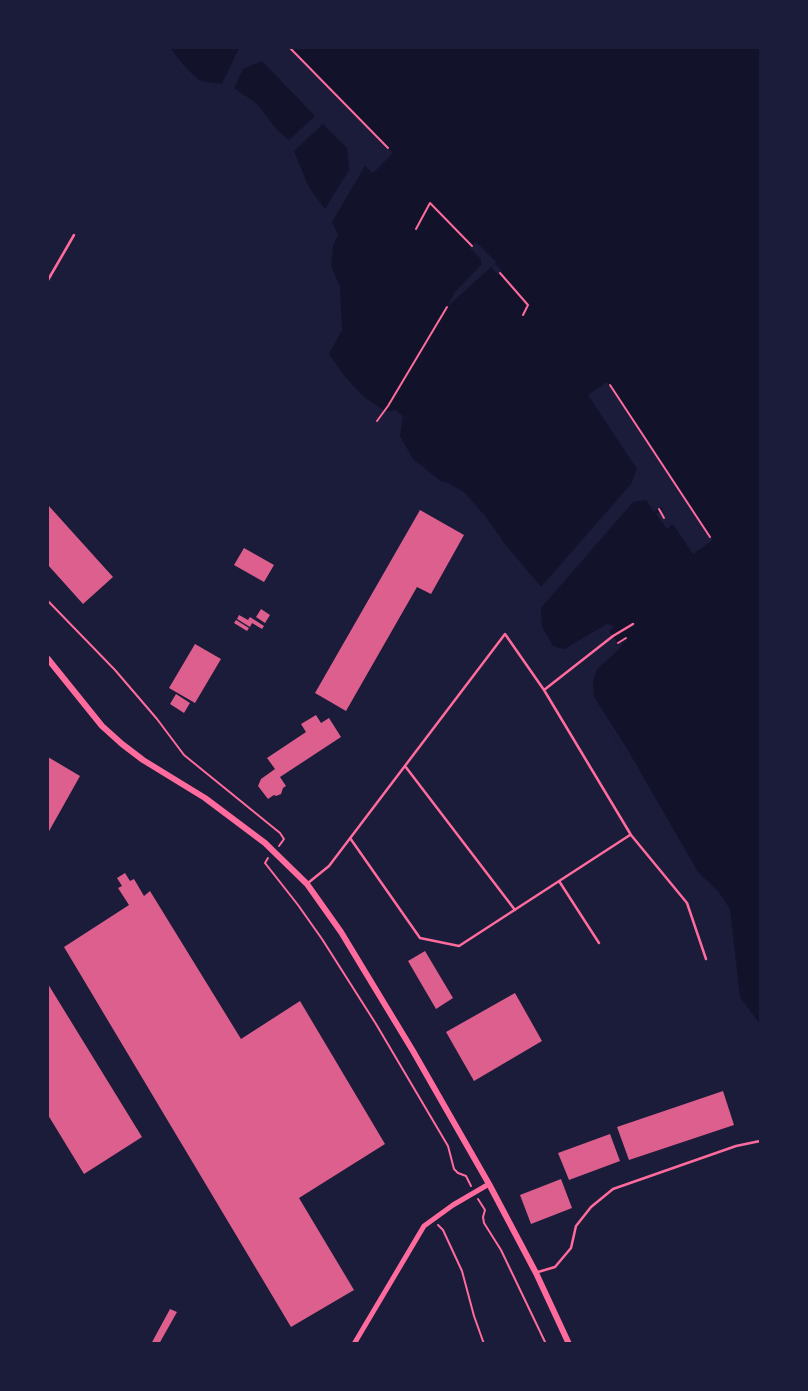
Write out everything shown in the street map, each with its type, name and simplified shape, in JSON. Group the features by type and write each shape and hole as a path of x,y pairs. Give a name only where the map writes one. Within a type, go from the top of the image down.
{"street":[{"path":"48,659 102,726 122,744 143,760 204,798 266,843 307,884 352,949 489,1184 536,1273 569,1344"},
{"path":"354,1344 424,1226 452,1205 489,1184"}],"lane":[{"path":"48,280 74,235"},
{"path":"544,690 613,636 633,624"},
{"path":"307,884 329,866 505,634 544,690 631,835 687,903 706,959"},
{"path":"405,766 515,910"},
{"path":"350,838 420,938 459,946 631,835"},
{"path":"559,882 599,942"},
{"path":"536,1273 555,1267 571,1248 576,1226 591,1207 613,1189 736,1146 760,1141"}],"path":[{"path":"290,48 388,148"},
{"path":"416,229 430,202 472,246"},
{"path":"500,273 528,305 522,315"},
{"path":"378,421 447,307"},
{"path":"610,385 710,536"},
{"path":"659,509 664,518"},
{"path":"48,600 115,670 157,719 184,755 280,833 284,839 265,863 314,928 370,1014 448,1146 454,1169 466,1176 474,1194 486,1210 483,1217 484,1223 506,1258 546,1344"},
{"path":"433,1220 443,1230 462,1271 484,1344"}],"shaded area":[{"path":"167,48 760,48 760,1030 736,997 725,903 700,883 591,697 587,680 618,643 607,628 571,648 556,651 538,620 541,608 536,588 466,501 413,459 400,436 403,416 395,410 385,411 365,398 345,377 329,354 342,330 339,291 326,266 336,234 305,187 296,157 243,98 215,86 194,83"}],"pier":[{"path":"164,48 170,48 186,68 200,81 222,84 239,48 290,48 393,153 373,173 365,166 332,222 338,235 333,246 331,266 340,287 341,332 336,292 323,266 333,235 303,189 293,158 290,155 291,153 284,145 282,146 242,100 214,88 195,85 190,82","holes":["262,61 315,116 289,140 278,131 256,103 234,88 243,69","323,124 347,148 349,170 325,209 307,183 294,151"]},
{"path":"476,242 496,262 495,264 502,271 498,275 491,267 447,307 455,292 481,265 481,259 470,248"},
{"path":"607,382 713,540 693,554 673,524 667,529 656,514 663,509 662,507 654,512 646,500 633,502 541,608 538,605 534,589 464,503 436,481 446,482 464,492 541,587 631,484 637,469 588,395"},
{"path":"541,608 542,627 553,646 564,649 607,624 615,627 572,651 556,653 536,620 537,612"},
{"path":"628,637 618,650 597,669 593,681 594,697 626,747 698,872 718,891 730,909 740,997 760,1024 760,1032 734,997 723,904 698,884 614,736 589,697 584,680 586,671 602,656"}],"building":[{"path":"48,505 113,577 83,604 48,565"},
{"path":"420,510 464,535 431,594 417,587 346,711 315,693"},
{"path":"244,548 274,565 264,582 234,565"},
{"path":"261,609 270,615 265,623 256,617"},
{"path":"239,615 248,620 250,617 264,626 262,629 252,623 250,627 237,619"},
{"path":"236,620 249,628 247,631 234,623"},
{"path":"195,644 221,659 195,703 169,688"},
{"path":"176,694 190,703 184,713 170,704"},
{"path":"316,715 321,723 329,718 341,737 280,777 286,786 281,794 274,795 268,799 258,786 261,779 275,769 267,758 306,732 301,724"},
{"path":"48,757 80,776 48,833"},
{"path":"125,873 130,881 134,879 144,896 150,891 241,1039 300,1001 385,1144 299,1198 354,1290 291,1327 64,947 129,905 118,888 122,886 117,878"},
{"path":"425,951 453,998 436,1009 408,961"},
{"path":"48,984 142,1137 84,1174 48,1115"},
{"path":"515,993 542,1041 474,1081 446,1032"},
{"path":"723,1091 734,1125 629,1160 617,1127"},
{"path":"610,1134 620,1161 569,1180 558,1153"},
{"path":"561,1179 572,1208 531,1224 520,1195"},
{"path":"170,1309 177,1312 159,1344 151,1344"}]}
